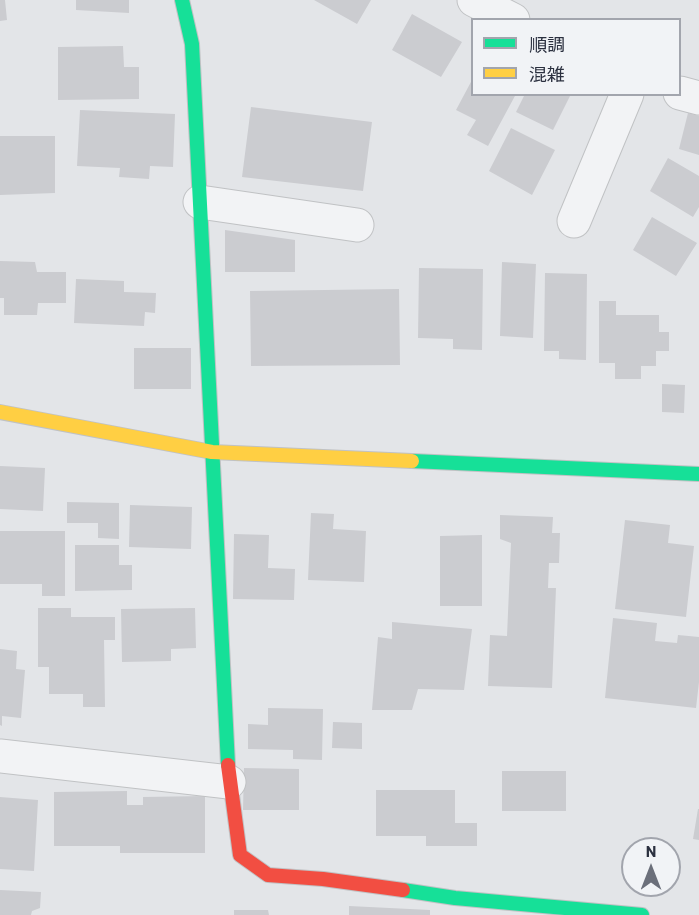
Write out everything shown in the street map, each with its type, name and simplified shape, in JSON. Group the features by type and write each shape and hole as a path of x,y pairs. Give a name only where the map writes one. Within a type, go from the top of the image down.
{"street":[{"path":"182,0 192,44 229,782 240,855 268,875 323,879 454,907 642,915"},
{"path":"474,0 509,18"},
{"path":"681,93 699,98"},
{"path":"574,221 626,96"},
{"path":"200,202 357,225"},
{"path":"0,412 212,452 699,474"},
{"path":"0,756 229,782"}],"building":[{"path":"0,0 5,0 7,20 0,21"},
{"path":"76,0 129,0 129,13 76,10"},
{"path":"314,0 371,0 357,24"},
{"path":"412,14 462,42 441,77 392,50"},
{"path":"123,46 124,67 139,67 139,99 58,100 58,47"},
{"path":"471,82 471,96 515,96 488,146 467,135 476,120 456,110"},
{"path":"524,96 570,96 553,130 516,112"},
{"path":"251,107 372,122 363,191 242,177"},
{"path":"80,110 175,114 173,167 150,166 149,179 119,177 120,168 77,166"},
{"path":"688,113 699,116 699,155 679,149"},
{"path":"511,128 555,150 532,195 489,171"},
{"path":"0,136 55,136 55,193 0,195"},
{"path":"668,158 699,176 699,207 693,217 650,191"},
{"path":"652,217 697,243 676,276 633,250"},
{"path":"225,230 295,240 295,272 225,272"},
{"path":"0,261 35,262 37,272 66,272 66,303 38,303 37,315 4,315 4,298 0,298"},
{"path":"502,262 536,264 533,338 500,336"},
{"path":"419,268 483,269 482,350 453,349 453,339 418,338"},
{"path":"545,273 587,274 586,360 559,359 559,351 544,351"},
{"path":"76,279 124,281 124,292 156,293 155,313 145,312 144,326 74,323"},
{"path":"399,289 400,365 251,366 250,291"},
{"path":"599,301 616,301 616,315 659,315 659,332 669,332 669,351 656,351 656,366 641,366 641,379 615,379 615,363 599,363"},
{"path":"134,348 191,348 191,389 134,389"},
{"path":"662,384 685,385 684,413 662,412"},
{"path":"0,466 45,468 43,511 0,509"},
{"path":"67,502 119,503 119,539 98,538 98,523 67,523"},
{"path":"130,505 192,507 191,549 129,547"},
{"path":"311,513 334,514 333,529 366,531 364,582 308,580"},
{"path":"500,515 553,517 552,533 560,533 559,563 549,563 548,588 556,588 552,688 488,686 490,635 507,636 511,543 500,539"},
{"path":"625,520 670,525 668,543 694,546 686,617 615,609"},
{"path":"0,531 65,531 65,596 42,596 42,584 0,584"},
{"path":"234,534 269,535 268,568 295,569 294,600 233,599"},
{"path":"482,535 482,606 440,606 440,536"},
{"path":"75,545 119,545 119,565 132,565 132,590 75,591"},
{"path":"38,608 71,608 71,617 115,617 115,640 104,640 105,707 83,707 83,694 49,694 49,667 38,667"},
{"path":"195,608 196,648 171,649 171,661 122,662 121,609"},
{"path":"613,618 657,623 655,641 677,643 678,635 699,637 699,682 696,708 605,698"},
{"path":"392,622 472,629 464,690 418,689 412,710 372,710 378,637 392,639"},
{"path":"0,649 17,651 16,669 25,670 21,718 2,716 2,726 0,725"},
{"path":"268,708 323,709 322,760 293,759 293,750 248,749 248,724 268,725"},
{"path":"333,722 362,723 362,749 332,748"},
{"path":"244,768 299,769 299,810 243,810"},
{"path":"502,771 566,771 566,811 502,811"},
{"path":"376,790 455,790 455,823 477,823 477,846 426,846 426,836 376,836"},
{"path":"127,791 127,805 143,805 143,797 205,796 205,853 120,853 120,846 54,846 54,792"},
{"path":"0,797 38,800 34,871 0,869"},
{"path":"699,809 699,840 693,839"},
{"path":"0,890 41,892 40,908 32,911 31,915 0,915"},
{"path":"349,906 430,910 430,915 349,915"},
{"path":"234,910 268,910 269,915 234,915"}],"traffic: fast":[{"path":"182,0 192,44 228,765"},
{"path":"412,461 699,474"},
{"path":"403,890 455,898 642,915"}],"traffic: slow":[{"path":"0,412 212,452 412,461"}],"traffic: jam":[{"path":"228,765 240,855 268,875 323,879 403,890"}]}
